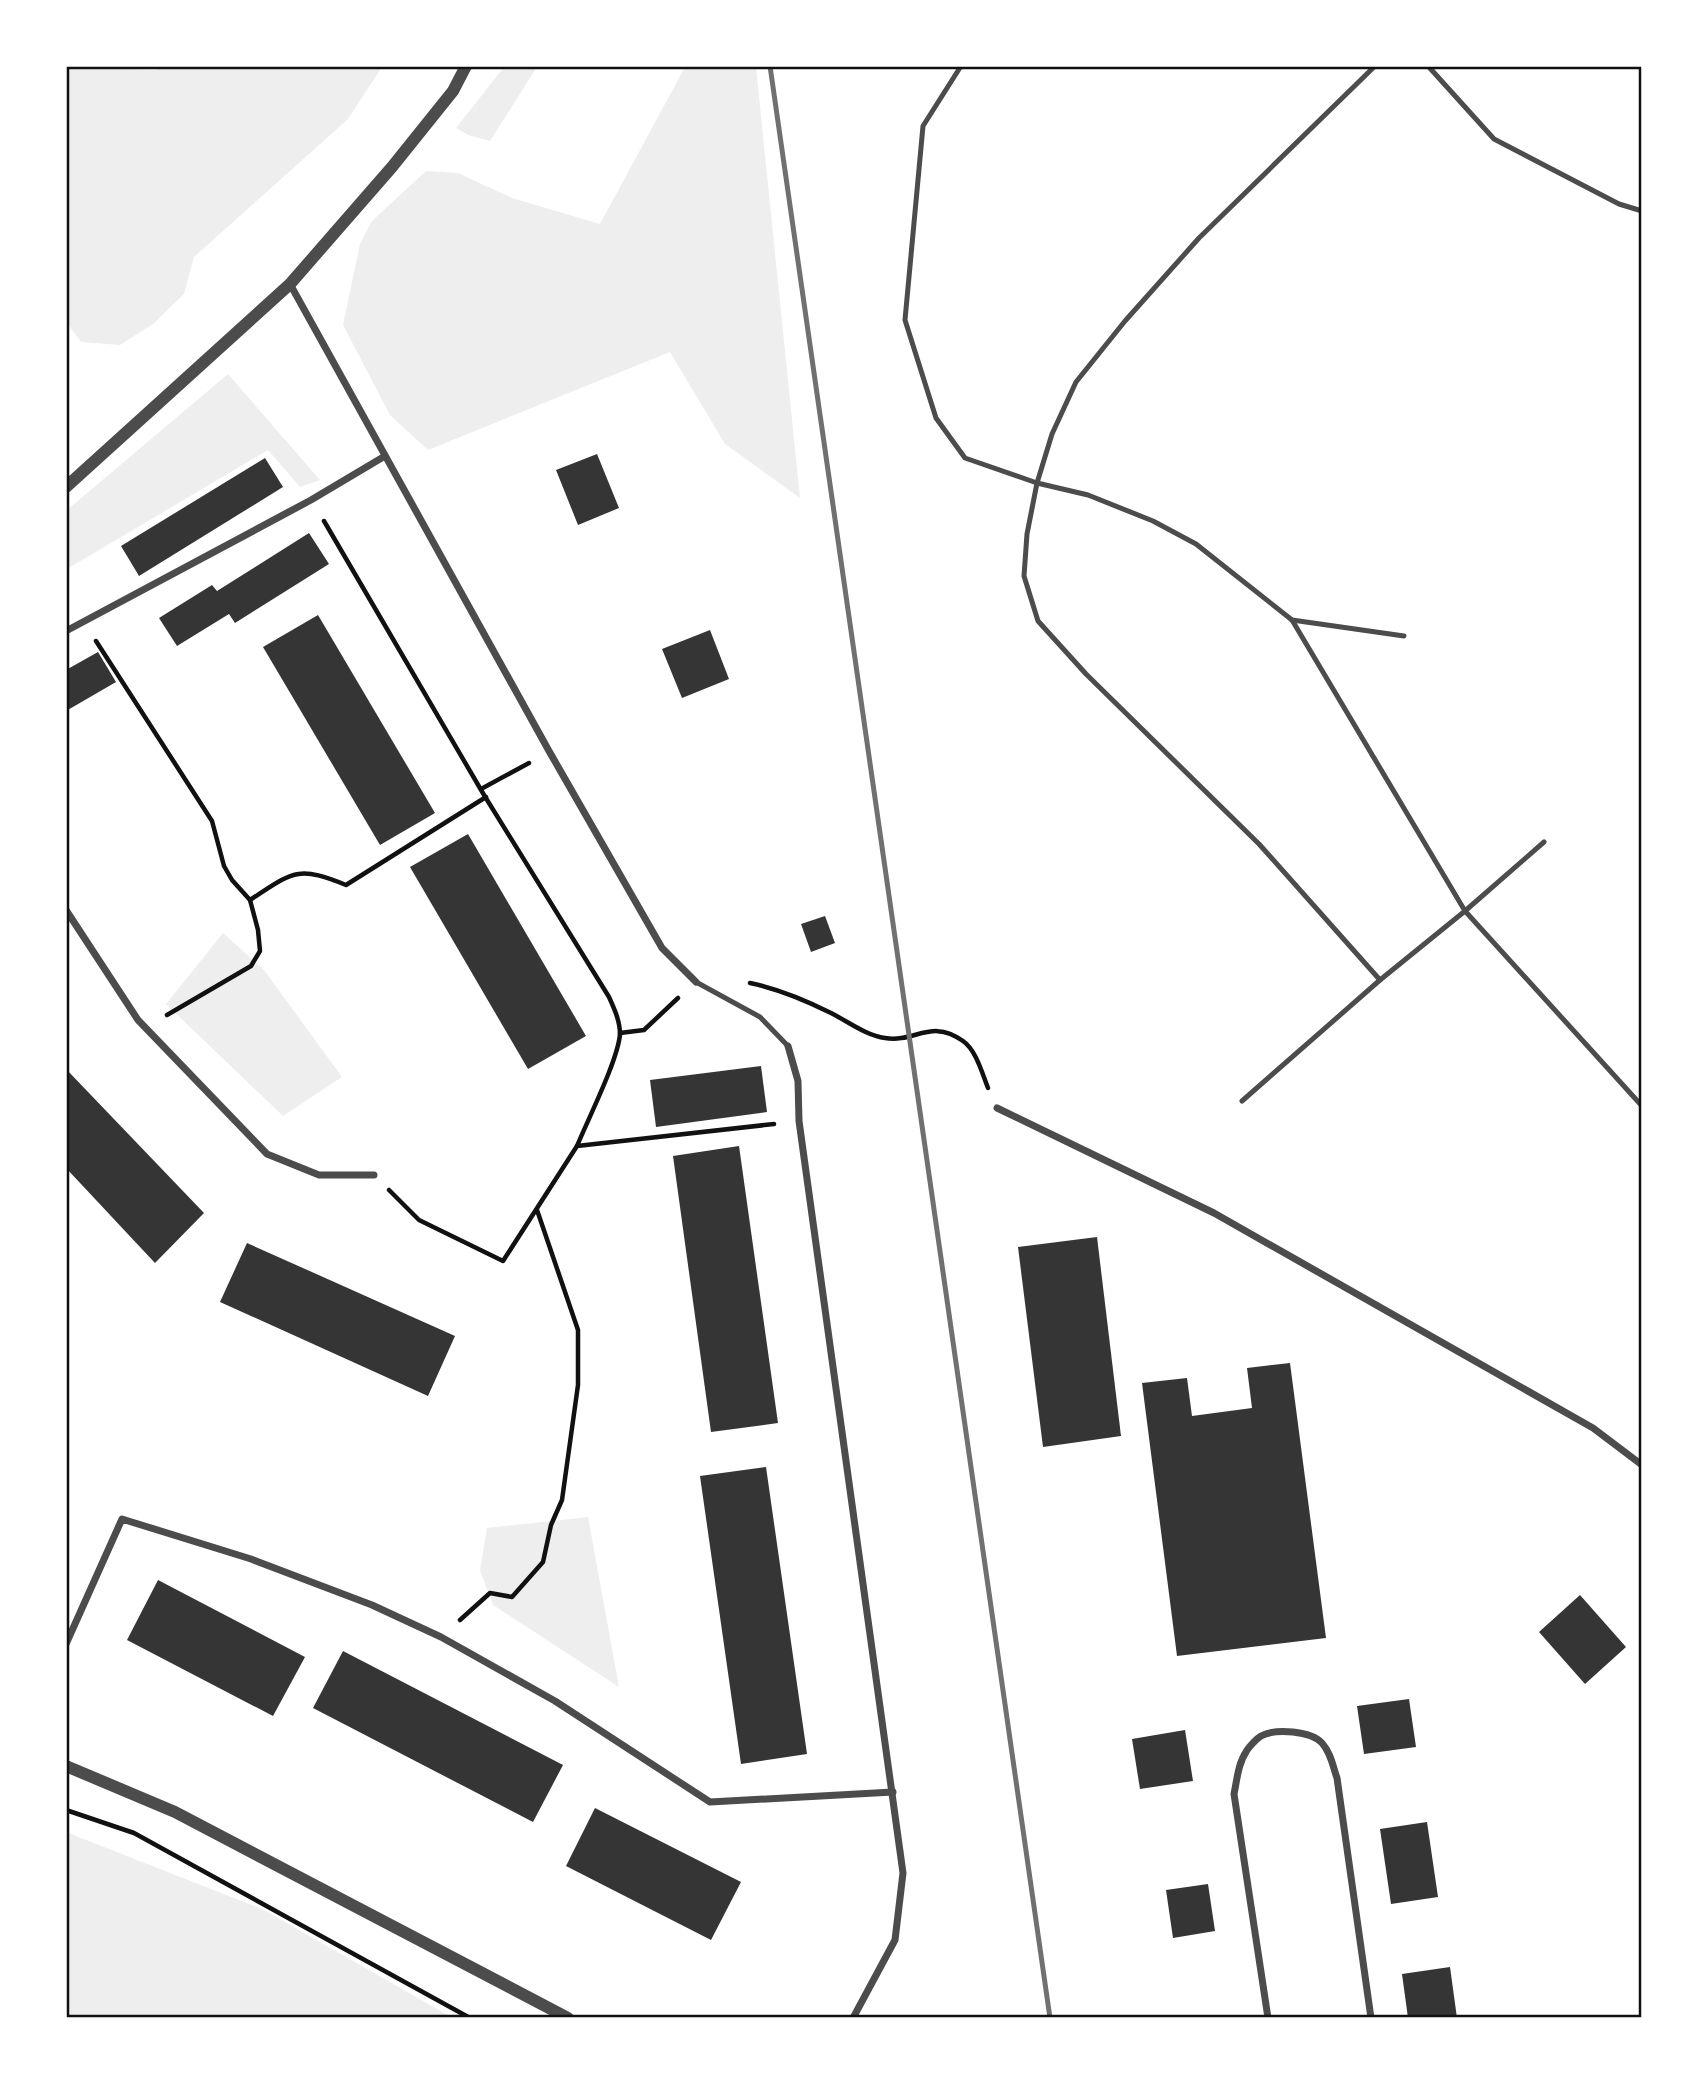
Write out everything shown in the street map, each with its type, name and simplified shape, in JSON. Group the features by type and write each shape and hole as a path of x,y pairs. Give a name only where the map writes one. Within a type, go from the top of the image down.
{"street":[{"path":"66,487 290,284 400,157 453,91 466,66"},
{"path":"290,284 662,948 696,982"},
{"path":"66,631 311,499 385,456"},
{"path":"66,910 138,1020 267,1154 319,1175 374,1175"},
{"path":"788,1046 798,1081 799,1121 903,1873 895,1940 853,2018"},
{"path":"997,1108 1214,1213 1593,1428 1642,1465"},
{"path":"66,1644 122,1519 251,1559 372,1605 441,1637 555,1701 710,1802 893,1792"},
{"path":"1268,2018 1234,1794 1246,1751 1261,1736 1284,1732 1310,1734 1322,1743 1330,1755 1336,1778 1371,2018"},
{"path":"66,1766 175,1812 568,2018"}],"lane":[{"path":"961,66 923,125 905,320 936,418 965,458 1037,484 1088,495 1153,521 1196,544 1292,620 1465,911 1642,1106"},
{"path":"1375,66 1199,238 1125,321 1076,383 1052,434 1037,484 1027,534 1024,576 1038,621 1086,674 1259,844 1380,980"},
{"path":"1428,66 1494,139 1619,204 1642,211"},
{"path":"1292,620 1404,636"},
{"path":"1242,1101 1544,842"},
{"path":"696,982 760,1017 788,1046"}],"path":[{"path":"311,499 481,789 609,997 617,1015 620,1033 615,1054 577,1146 503,1261 419,1220 374,1175"},
{"path":"84,621 205,808 212,821 224,866 232,880 250,900 258,930 260,951 251,966 145,1027"},
{"path":"481,789 519,769"},
{"path":"250,900 284,878 299,872 318,874 346,885 486,797"},
{"path":"620,1033 644,1030 696,982"},
{"path":"747,982 790,993 885,1039 911,1037 928,1030 947,1032 965,1042 974,1055 997,1108"},
{"path":"577,1146 799,1121"},
{"path":"441,1637 490,1592 512,1597 528,1580 543,1562 551,1525 562,1500 578,1385 578,1330 537,1209"},
{"path":"66,1810 134,1833 470,2018"}],"shaded area":[{"path":"67,67 156,70 161,67 382,67 348,119 194,257 184,294 153,324 120,345 81,342 67,323"},
{"path":"504,67 537,67 490,141 468,135 456,128"},
{"path":"685,67 756,67 800,498 725,444 670,352 428,450 390,415 343,325 360,244 372,221 426,171 458,173 512,198 600,224"},
{"path":"228,374 320,480 300,487 268,450 67,569 67,510"},
{"path":"223,933 264,970 342,1077 283,1116 166,1004"},
{"path":"588,1517 619,1687 493,1605 480,1570 487,1528"},
{"path":"66,1832 264,1910 451,2017 67,2017"}],"building":[{"path":"597,454 619,508 578,525 556,470"},
{"path":"265,458 283,487 139,576 121,546"},
{"path":"309,533 329,564 235,623 229,614 177,646 159,618 212,585 217,591"},
{"path":"318,615 435,813 380,845 263,647"},
{"path":"710,630 729,679 682,698 662,649"},
{"path":"98,652 116,682 66,711 66,670"},
{"path":"468,834 586,1036 528,1069 410,867"},
{"path":"825,916 835,943 811,952 801,924"},
{"path":"761,1066 767,1112 656,1127 650,1080"},
{"path":"66,1069 204,1213 155,1263 66,1168"},
{"path":"739,1146 778,1423 711,1432 673,1156"},
{"path":"1097,1237 1121,1436 1043,1447 1018,1247"},
{"path":"247,1243 455,1336 428,1396 220,1302"},
{"path":"1290,1363 1326,1638 1177,1656 1142,1383 1187,1378 1192,1416 1252,1408 1247,1368"},
{"path":"766,1467 807,1754 741,1764 700,1476"},
{"path":"158,1580 305,1657 273,1716 127,1640"},
{"path":"1580,1595 1626,1647 1585,1684 1539,1632"},
{"path":"343,1651 563,1765 533,1822 313,1708"},
{"path":"1409,1699 1416,1747 1364,1754 1357,1706"},
{"path":"1185,1730 1193,1781 1140,1789 1132,1739"},
{"path":"595,1808 741,1882 711,1940 566,1866"},
{"path":"1427,1822 1438,1897 1391,1904 1380,1829"},
{"path":"1208,1884 1215,1931 1173,1938 1166,1890"},
{"path":"1450,1967 1457,2018 1408,2018 1402,1974"}],"railway":[{"path":"770,66 1050,2018"}]}
